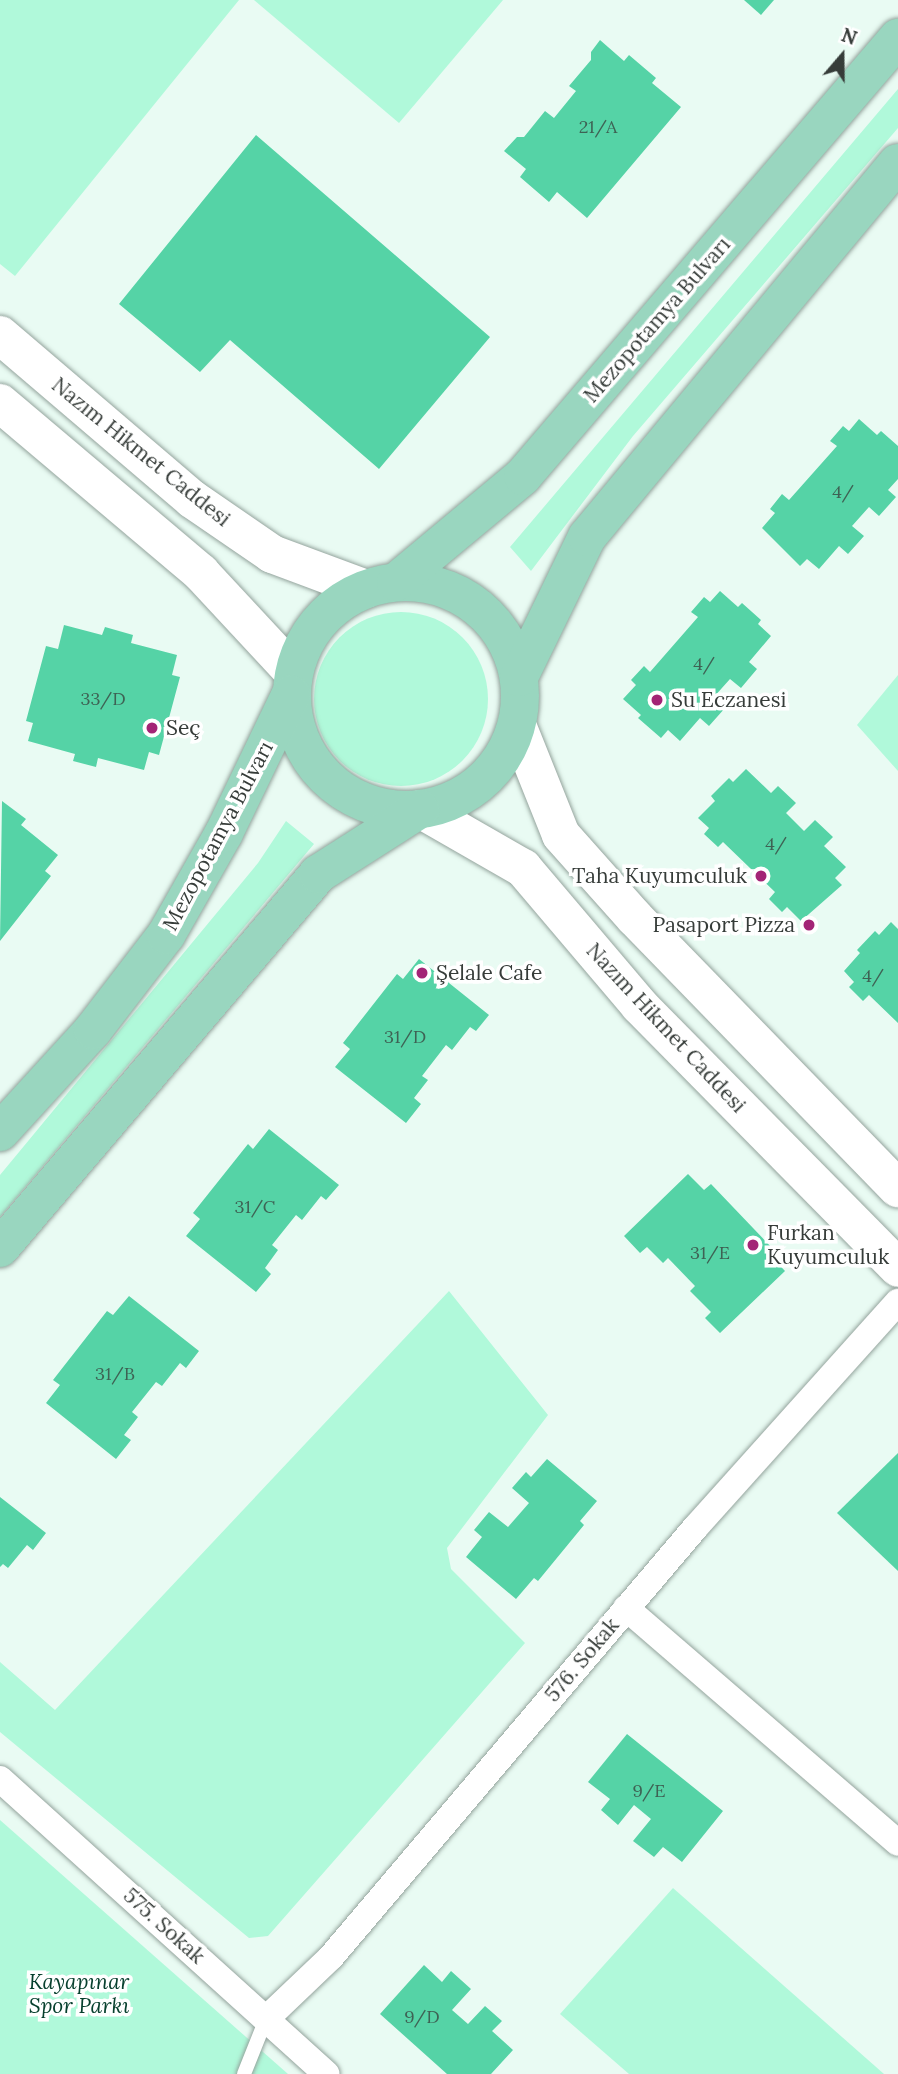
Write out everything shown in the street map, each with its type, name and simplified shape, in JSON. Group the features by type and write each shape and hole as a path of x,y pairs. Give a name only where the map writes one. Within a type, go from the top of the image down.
{"main road":[{"name":"Mezopotamya Bulvarı","path":"381,585 523,476 898,38"},
{"path":"519,677 587,537 898,163"},
{"name":"Nazım Hikmet Caddesi","path":"0,335 191,499 272,554 381,585"},
{"path":"0,403 201,573 292,683"},
{"path":"0,1248 318,874 420,809 463,795 482,782 509,746 517,724 519,677 504,637 476,606 438,586 381,585 327,613 300,650 292,683 299,738 312,761 329,781 351,796 375,806 420,809"},
{"name":"Mezopotamya Bulvarı","path":"0,1132 93,1030 166,935 224,833 292,683"},
{"path":"517,724 561,835 635,918 898,1188"},
{"name":"Nazım Hikmet Caddesi","path":"420,809 523,868 639,1005 898,1268"}],"street":[{"name":"576. Sokak","path":"266,2019 331,1957 626,1608 898,1302"},
{"path":"626,1608 898,1843"},
{"name":"575. Sokak","path":"0,1779 327,2074"}],"lane":[{"path":"244,2074 266,2019"}],"green space":[{"path":"0,0 239,0 15,276 0,264"},
{"path":"254,0 503,0 399,123"},
{"path":"898,89 898,128 633,436 531,571 510,547"},
{"path":"401,612 434,618 463,637 482,666 488,699 482,732 463,761 434,780 401,786 368,780 339,761 320,732 314,699 320,666 339,637 368,618"},
{"path":"898,675 898,771 857,725"},
{"path":"286,821 314,844 0,1217 0,1175 258,863"},
{"path":"449,1291 548,1415 447,1548 451,1569 525,1643 268,1936 249,1938 0,1732 0,1662 55,1710"},
{"name":"Kayapınar Spor Parkı","path":"0,1820 288,2074 0,2074"},
{"path":"673,1888 884,2074 629,2074 560,2014"}],"building":[{"path":"744,0 774,0 761,15"},
{"path":"600,40 624,61 629,55 656,78 652,83 681,107 587,218 557,192 549,202 520,177 526,169 504,151 517,137 524,137 545,111 554,118 576,91 569,86 591,60 591,52"},
{"path":"256,135 490,337 379,469 230,340 200,372 119,304"},
{"path":"859,419 877,435 881,431 898,446 898,479 888,490 896,497 879,516 869,507 852,526 864,536 848,554 839,546 819,569 807,559 800,566 762,528 775,513 770,509 782,494 789,500 837,446 830,441 843,426 849,431"},
{"path":"720,591 738,607 742,603 761,620 758,624 771,636 749,662 757,669 741,688 730,679 713,698 725,708 709,726 700,718 680,741 668,730 661,738 638,718 641,715 623,699 636,685 631,680 644,666 650,672 698,617 691,612 704,597 710,602"},
{"path":"64,625 102,635 105,627 133,635 131,643 177,655 172,675 180,677 159,755 149,752 144,770 98,758 96,767 73,761 75,754 28,741 33,723 26,721 46,646 58,649"},
{"path":"746,769 771,793 778,786 796,803 786,813 804,831 815,820 833,837 824,846 846,867 835,878 842,885 801,921 787,907 782,912 769,899 775,892 723,842 718,847 704,834 709,828 698,818 715,801 711,796 729,778 733,782"},
{"path":"2,801 26,819 21,825 58,855 45,871 51,876 0,941"},
{"path":"891,922 898,929 898,1023 869,995 863,1001 849,987 854,982 844,971 860,953 857,950 875,931 879,935"},
{"path":"419,959 489,1015 476,1031 470,1027 452,1050 446,1045 422,1076 428,1080 414,1098 421,1104 406,1123 335,1067 350,1049 343,1043 397,974 403,979"},
{"path":"269,1129 339,1185 326,1200 321,1196 302,1220 296,1215 272,1245 278,1250 265,1268 271,1274 256,1292 186,1236 200,1219 193,1213 248,1144 253,1149"},
{"path":"688,1174 704,1190 711,1184 772,1248 767,1252 785,1271 720,1333 705,1318 711,1312 690,1291 695,1286 668,1258 663,1263 647,1247 640,1253 624,1236"},
{"path":"129,1296 199,1351 186,1368 180,1363 162,1386 156,1382 132,1412 138,1417 124,1435 131,1440 116,1459 46,1403 60,1385 53,1380 107,1311 113,1315"},
{"path":"898,1453 898,1571 837,1513"},
{"path":"547,1459 597,1501 580,1521 584,1525 538,1581 534,1578 516,1599 466,1557 482,1537 474,1530 489,1512 508,1527 529,1503 512,1488 526,1472 531,1477"},
{"path":"0,1497 46,1533 33,1550 27,1545 8,1568 3,1564 0,1567"},
{"path":"627,1734 723,1811 682,1862 663,1847 654,1857 633,1841 651,1819 634,1805 618,1825 601,1810 610,1799 588,1782"},
{"path":"424,1965 442,1982 451,1971 471,1989 452,2010 468,2024 485,2006 502,2021 492,2031 513,2050 491,2074 447,2074 380,2014"}],"place":[{"name":"Su Eczanesi","path":"657,700"},
{"name":"Seç","path":"152,728"},
{"name":"Taha Kuyumculuk","path":"761,876"},
{"name":"Pasaport Pizza","path":"809,925"},
{"name":"Şelale Cafe","path":"422,973"},
{"name":"Furkan Kuyumculuk","path":"753,1245"}]}
